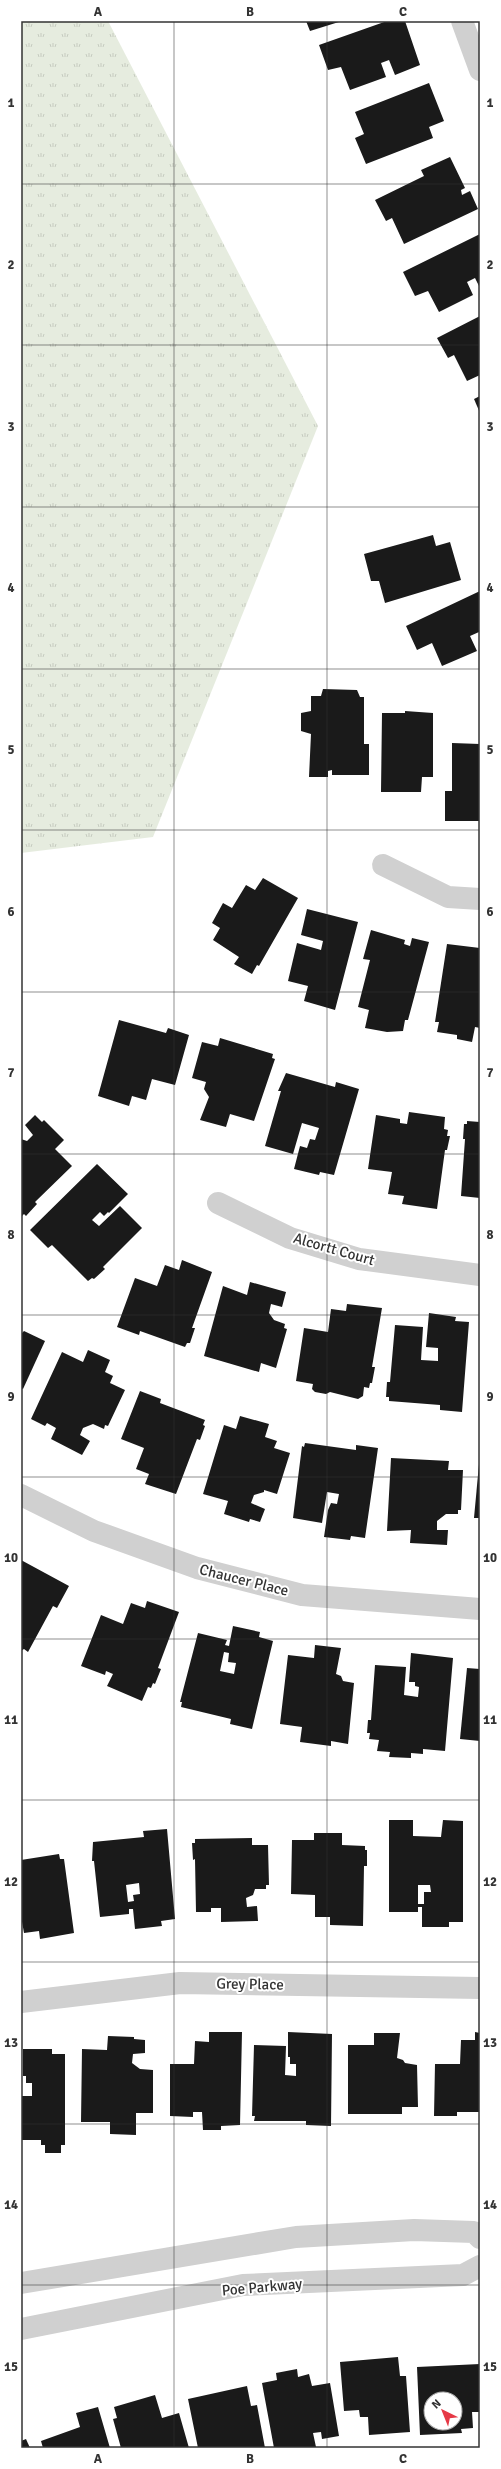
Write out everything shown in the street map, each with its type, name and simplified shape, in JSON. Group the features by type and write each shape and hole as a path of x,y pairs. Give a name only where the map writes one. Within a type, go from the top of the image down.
{"street":[{"path":"462,21 480,70"},
{"path":"383,865 448,897 480,899"},
{"name":"Alcortt Court","path":"218,1203 290,1238 359,1259 480,1275"},
{"name":"Chaucer Place","path":"21,1495 94,1531 197,1568 302,1595 480,1609"},
{"name":"Grey Place","path":"21,2002 180,1983 480,1988"},
{"path":"21,2283 296,2237 414,2230 474,2232 480,2238"},
{"name":"Poe Parkway","path":"21,2329 243,2285 463,2275 480,2266"}],"green space":[{"path":"21,21 108,21 318,426 153,837 21,853"}],"building":[{"path":"306,21 342,21 310,31"},
{"path":"387,21 405,21 420,65 395,75 389,60 381,63 386,77 350,90 341,67 328,70 319,45"},
{"path":"429,83 444,121 429,127 433,138 366,164 355,138 364,134 355,112"},
{"path":"450,157 465,188 461,190 462,195 470,191 478,209 404,244 392,218 386,221 375,200 424,176 421,170"},
{"path":"480,234 480,288 475,278 467,282 473,295 439,312 428,291 415,296 403,272"},
{"path":"480,316 480,375 467,381 454,355 448,358 437,338"},
{"path":"480,396 480,413 474,399"},
{"path":"433,535 436,546 450,542 461,580 385,603 379,581 371,581 364,554"},
{"path":"480,591 480,635 479,632 470,636 477,651 442,666 432,643 417,650 406,626"},
{"path":"323,689 357,690 360,697 364,697 364,744 369,744 369,775 332,775 332,770 328,771 328,777 309,777 311,734 301,731 301,713 311,711 311,696 321,696"},
{"path":"405,711 433,713 433,777 422,777 421,792 381,792 382,713 405,713"},
{"path":"452,743 480,744 480,821 445,821 445,791 452,791"},
{"path":"263,878 298,898 259,966 257,965 252,974 234,964 239,957 213,940 220,928 212,923 223,903 232,908 246,885 255,890"},
{"path":"307,909 358,922 335,1010 304,1001 308,986 288,981 297,943 321,950 323,941 301,935"},
{"path":"371,930 405,940 404,944 410,946 412,938 429,942 408,1020 405,1020 403,1031 387,1032 365,1028 369,1010 358,1007 370,960 363,959"},
{"path":"447,944 480,948 480,1028 475,1027 472,1042 457,1039 457,1035 437,1032 439,1022 435,1022"},
{"path":"119,1020 166,1033 168,1028 189,1035 175,1085 152,1079 146,1100 132,1096 129,1106 98,1096"},
{"path":"220,1038 273,1054 272,1058 275,1059 254,1121 230,1114 226,1127 200,1120 209,1097 204,1089 206,1082 192,1078 202,1042 218,1046"},
{"path":"286,1073 335,1087 336,1082 359,1089 334,1175 320,1172 319,1175 294,1169 300,1146 307,1148 310,1139 315,1140 319,1128 302,1123 293,1154 265,1146 281,1091 278,1091"},
{"path":"409,1112 445,1117 444,1129 448,1130 447,1136 450,1136 447,1150 445,1150 437,1209 402,1204 404,1196 388,1194 392,1172 368,1169 376,1115 400,1119 400,1123 407,1124"},
{"path":"35,1115 42,1122 44,1120 64,1140 55,1149 72,1166 35,1202 37,1204 26,1216 24,1214 21,1217 21,1139 27,1141 33,1135 25,1125"},
{"path":"467,1121 480,1122 480,1198 461,1196 465,1139 463,1139 464,1124 467,1124"},
{"path":"97,1164 128,1194 109,1213 108,1212 104,1216 100,1212 92,1220 99,1226 120,1206 142,1228 103,1267 105,1269 94,1279 92,1278 88,1281 52,1245 48,1248 30,1230"},
{"path":"182,1260 212,1272 192,1328 195,1328 190,1343 187,1343 185,1347 140,1331 139,1335 117,1327 135,1278 157,1286 165,1265 179,1270"},
{"path":"250,1282 286,1292 282,1307 271,1304 269,1313 274,1320 285,1324 284,1328 287,1329 276,1368 261,1363 259,1372 204,1356 223,1286 247,1295"},
{"path":"347,1304 382,1308 372,1367 375,1367 372,1383 370,1383 369,1388 364,1387 363,1396 358,1399 330,1392 326,1394 315,1392 312,1389 313,1384 296,1381 304,1328 328,1332 331,1309 346,1311"},
{"path":"429,1313 456,1317 455,1321 469,1322 462,1412 440,1410 440,1405 389,1401 389,1397 386,1397 387,1382 390,1382 395,1325 423,1327 421,1360 438,1361 438,1348 426,1347"},
{"path":"24,1331 45,1341 23,1389 21,1388 21,1334"},
{"path":"88,1350 110,1360 105,1372 113,1376 110,1383 125,1390 108,1426 105,1425 104,1429 93,1424 83,1428 80,1435 90,1441 82,1455 51,1439 56,1428 47,1423 45,1426 31,1419 62,1352 83,1362"},
{"path":"140,1391 161,1399 160,1403 205,1420 203,1425 205,1426 200,1440 197,1439 176,1494 145,1484 149,1474 136,1469 144,1448 121,1439"},
{"path":"240,1416 269,1424 265,1437 277,1441 274,1448 290,1453 277,1494 264,1490 264,1492 254,1495 251,1503 265,1509 260,1522 250,1519 249,1522 224,1514 228,1501 203,1494 224,1425 236,1429"},
{"path":"305,1443 356,1450 356,1445 378,1448 365,1538 351,1536 350,1540 324,1537 328,1510 331,1503 337,1504 339,1494 327,1492 322,1523 293,1518 302,1446 304,1447"},
{"path":"391,1458 449,1461 448,1470 463,1470 461,1510 458,1510 458,1514 446,1514 437,1521 437,1530 448,1530 447,1545 410,1543 411,1530 387,1531"},
{"path":"479,1464 480,1518 474,1518"},
{"path":"21,1560 69,1586 57,1608 53,1606 28,1652 24,1649 21,1651"},
{"path":"147,1601 179,1612 158,1668 161,1669 155,1684 153,1683 151,1688 148,1687 142,1701 107,1686 113,1674 106,1671 105,1675 81,1666 101,1615 123,1624 131,1603 145,1608"},
{"path":"233,1626 260,1632 259,1637 273,1641 252,1729 230,1724 231,1719 181,1707 182,1702 180,1702 198,1633 227,1640 225,1645 229,1646","holes":["224,1652 229,1653 228,1662 236,1663 234,1674 220,1671"]},
{"path":"315,1645 341,1648 336,1674 341,1676 343,1681 354,1683 348,1744 331,1741 331,1746 300,1742 302,1727 280,1724 288,1655 314,1658"},
{"path":"411,1653 453,1658 445,1751 423,1749 423,1754 411,1753 411,1758 389,1757 390,1752 377,1751 379,1740 369,1739 370,1733 367,1733 368,1720 371,1720 375,1665 406,1667 404,1695 418,1697 419,1687 415,1686 415,1682 409,1682"},
{"path":"467,1668 480,1669 480,1741 460,1739"},
{"path":"389,1820 413,1820 413,1836 441,1837 443,1820 463,1821 463,1922 449,1922 449,1927 422,1927 422,1907 418,1907 418,1912 389,1912","holes":["418,1885 430,1885 431,1892 424,1892 424,1904 418,1904"]},
{"path":"167,1829 175,1919 161,1921 162,1926 135,1929 133,1909 129,1909 129,1914 100,1917 94,1861 92,1861 93,1842 144,1837 143,1831","holes":["139,1883 140,1894 133,1895 134,1901 128,1902 126,1885"]},
{"path":"314,1833 342,1833 342,1845 365,1846 365,1850 367,1850 367,1866 364,1866 363,1926 330,1925 330,1917 315,1917 315,1895 291,1894 292,1840 314,1840"},
{"path":"252,1838 252,1845 268,1845 269,1885 266,1885 266,1889 255,1889 253,1895 246,1898 247,1907 257,1906 258,1921 221,1922 221,1908 211,1908 211,1912 196,1912 195,1859 193,1860 192,1843 195,1843 195,1839"},
{"path":"59,1854 60,1859 64,1859 74,1933 40,1939 39,1931 24,1933 21,1916 21,1860"},
{"path":"209,2032 242,2032 240,2125 221,2126 221,2130 203,2130 202,2112 193,2112 193,2117 170,2116 170,2064 194,2064 195,2041 209,2042"},
{"path":"288,2032 332,2034 331,2126 306,2125 306,2121 254,2121 255,2116 252,2116 254,2045 286,2046 285,2075 296,2076 296,2064 290,2064 290,2057 288,2057"},
{"path":"475,2032 480,2033 480,2112 457,2112 457,2116 434,2116 435,2064 460,2064 461,2040 475,2040"},
{"path":"374,2033 400,2033 397,2058 403,2060 405,2063 417,2065 418,2107 402,2107 402,2114 348,2114 348,2045 374,2045"},
{"path":"108,2036 134,2037 134,2039 145,2040 145,2053 133,2054 132,2063 140,2069 153,2070 153,2113 136,2113 136,2135 110,2134 110,2122 81,2122 82,2049 107,2050"},
{"path":"23,2049 52,2049 52,2054 65,2054 65,2145 61,2145 61,2153 45,2153 45,2145 41,2145 41,2140 21,2140 21,2096 32,2096 32,2083 26,2083 26,2076 23,2076"},
{"path":"398,2357 400,2376 406,2376 410,2432 369,2435 368,2417 360,2417 359,2410 344,2411 340,2362"},
{"path":"480,2364 480,2412 472,2412 473,2428 463,2429 463,2391 423,2391 423,2431 462,2431 462,2433 420,2435 417,2367"},
{"path":"297,2369 298,2377 309,2374 312,2386 330,2383 339,2436 322,2439 321,2432 313,2433 316,2447 274,2448 262,2383 277,2380 276,2373"},
{"path":"247,2386 251,2406 257,2405 265,2448 198,2448 188,2399"},
{"path":"155,2395 162,2418 179,2413 189,2448 121,2448 113,2419 117,2418 114,2407"},
{"path":"98,2407 110,2448 43,2448 41,2441 80,2427 76,2413"},
{"path":"26,2439 30,2448 21,2448 21,2441"}]}
